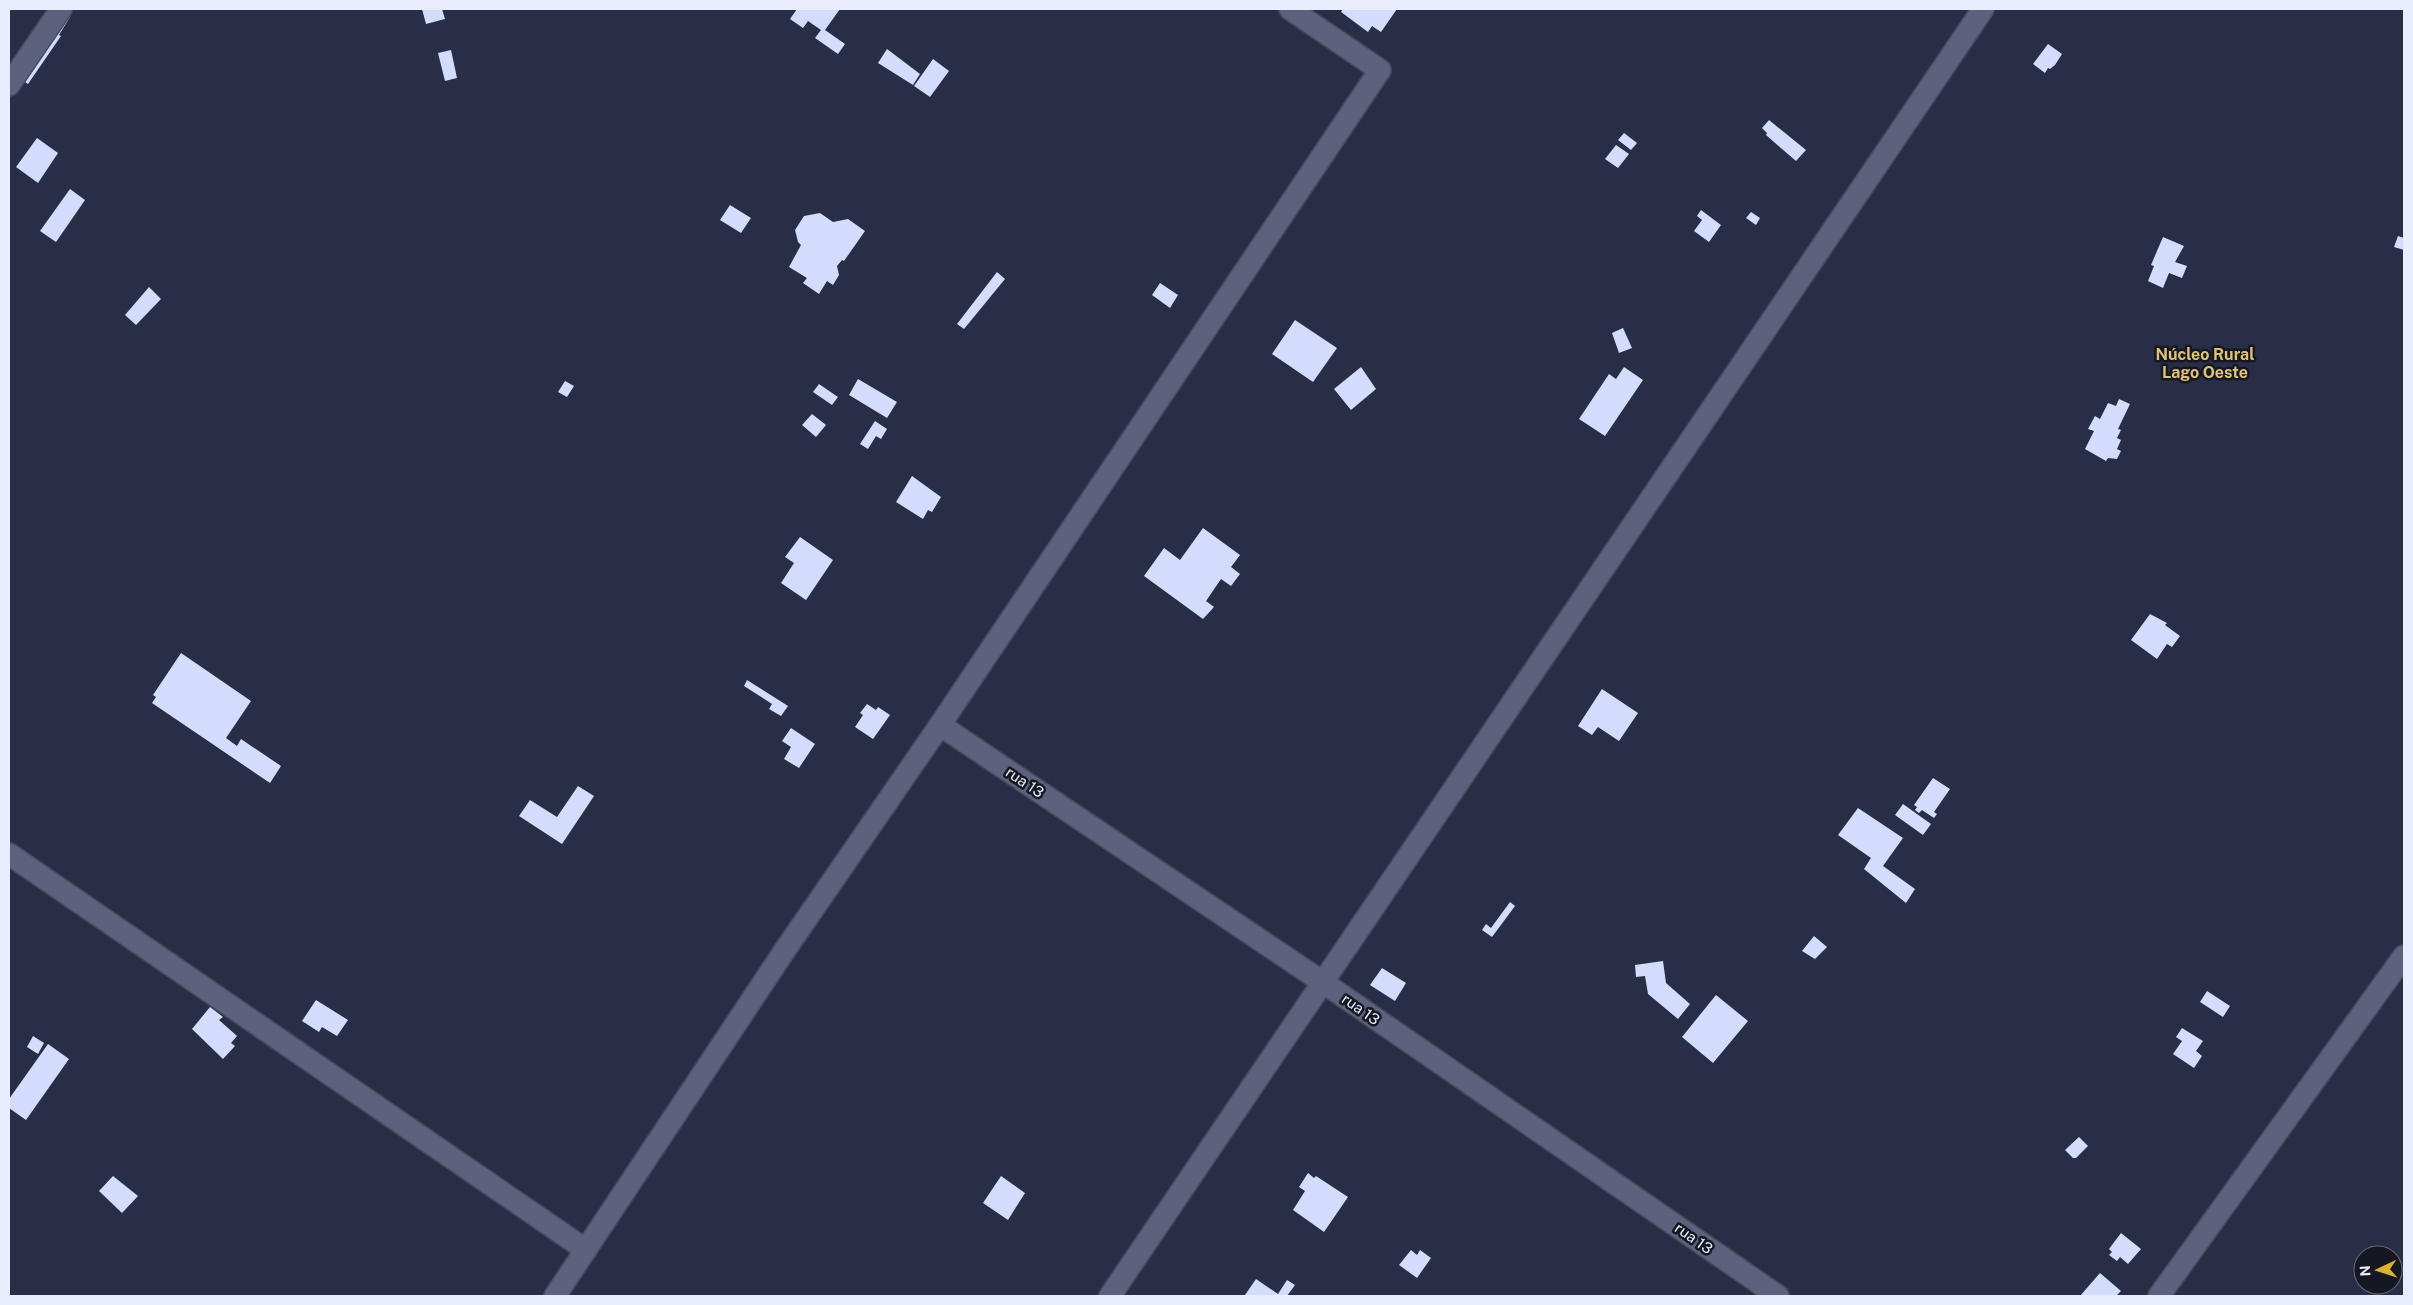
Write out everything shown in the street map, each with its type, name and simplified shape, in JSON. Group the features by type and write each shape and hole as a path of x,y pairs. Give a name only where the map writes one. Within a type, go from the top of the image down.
{"street":[{"path":"9,85 62,9"},
{"path":"555,1296 785,950 940,724 1380,70 1290,9"},
{"path":"1110,1296 1983,9"},
{"name":"rua 13","path":"940,724 1324,983 1778,1296"},
{"path":"9,854 586,1250"},
{"path":"2159,1296 2404,956"}],"building":[{"path":"422,9 442,9 445,19 426,24"},
{"path":"797,9 840,9 825,30 845,44 838,54 815,38 821,30 808,21 803,28 790,19"},
{"path":"1343,9 1397,9 1381,32 1372,26 1368,32 1341,12"},
{"path":"63,12 70,17 59,35 61,36 28,84 18,77"},
{"path":"2048,44 2062,54 2055,65 2050,69 2048,68 2045,73 2033,64"},
{"path":"887,49 920,74 913,85 878,63"},
{"path":"451,50 457,78 445,81 438,53"},
{"path":"933,59 949,71 930,97 914,86"},
{"path":"1769,120 1806,150 1796,161 1766,135 1767,133 1762,128"},
{"path":"1624,133 1637,143 1631,150 1618,140"},
{"path":"37,138 58,153 38,183 16,167"},
{"path":"1616,145 1629,154 1618,168 1605,159"},
{"path":"70,189 85,200 56,242 40,231"},
{"path":"730,205 751,218 741,233 720,220"},
{"path":"1701,210 1721,225 1709,242 1694,231 1702,220 1697,216"},
{"path":"1751,212 1760,218 1756,225 1746,218"},
{"path":"820,213 833,222 848,219 865,231 844,261 842,260 837,266 839,275 833,285 827,281 819,294 803,283 807,278 789,267 801,245 798,242 795,230 804,216"},
{"path":"2398,236 2404,238 2404,250 2394,247"},
{"path":"2163,237 2184,246 2175,262 2187,266 2182,278 2169,273 2163,288 2148,281 2154,266 2151,265"},
{"path":"997,272 1005,279 964,329 957,324"},
{"path":"1160,283 1178,295 1170,308 1152,295"},
{"path":"149,287 161,299 136,325 125,315"},
{"path":"1295,320 1337,348 1313,382 1272,354"},
{"path":"1623,328 1632,348 1619,353 1612,333"},
{"path":"1361,367 1376,389 1351,410 1334,389"},
{"path":"1624,367 1643,380 1605,436 1579,419 1609,374 1616,379"},
{"path":"858,379 897,402 887,418 849,395"},
{"path":"565,381 574,386 567,397 558,392"},
{"path":"819,384 838,397 832,405 813,392"},
{"path":"2119,399 2130,404 2118,429 2121,430 2117,438 2121,440 2117,449 2121,451 2117,459 2108,458 2106,461 2085,449 2094,431 2088,429 2095,416 2100,419 2108,403 2116,406"},
{"path":"812,414 826,425 816,437 802,425"},
{"path":"875,421 887,429 881,439 876,436 868,449 860,444"},
{"path":"912,476 941,497 932,512 928,510 923,519 896,502"},
{"path":"1203,528 1240,555 1231,567 1240,574 1231,586 1221,579 1206,601 1214,607 1203,619 1144,576 1164,548 1180,560"},
{"path":"800,537 833,560 806,600 781,583 794,563 785,557"},
{"path":"2150,614 2167,623 2165,625 2180,636 2172,647 2167,644 2157,659 2131,640"},
{"path":"181,653 251,701 226,738 237,746 241,739 281,766 270,783 152,703 156,697 153,695"},
{"path":"747,680 788,706 781,716 769,709 772,704 744,686"},
{"path":"1602,689 1638,713 1619,741 1598,727 1592,735 1578,726"},
{"path":"867,704 876,710 878,707 890,715 873,739 855,727 863,715 860,713"},
{"path":"791,728 815,744 799,768 784,759 791,747 782,741"},
{"path":"1933,778 1950,789 1934,812 1937,814 1934,818 1922,810 1919,813 1915,810 1917,807 1914,805"},
{"path":"578,786 594,796 562,844 519,816 530,800 557,817"},
{"path":"1903,804 1931,824 1923,835 1895,815"},
{"path":"1858,808 1903,838 1883,866 1915,889 1906,903 1864,869 1871,858 1838,835"},
{"path":"1510,902 1515,906 1492,937 1482,930 1486,924 1491,928"},
{"path":"1814,936 1827,947 1815,959 1802,951"},
{"path":"1663,961 1666,983 1690,1004 1678,1019 1648,994 1645,976 1636,977 1635,965"},
{"path":"1382,968 1406,983 1395,1001 1370,985"},
{"path":"2207,991 2230,1006 2223,1017 2200,1002"},
{"path":"1716,995 1748,1021 1713,1063 1682,1037"},
{"path":"316,1000 348,1020 337,1036 322,1027 319,1032 302,1021"},
{"path":"210,1007 223,1017 219,1020 237,1036 231,1043 235,1046 223,1059 192,1029"},
{"path":"2182,1028 2203,1041 2196,1051 2202,1056 2194,1068 2173,1054 2182,1041 2176,1037"},
{"path":"33,1036 44,1043 38,1054 27,1047"},
{"path":"48,1044 69,1059 26,1120 9,1108 9,1099"},
{"path":"2079,1137 2088,1146 2076,1158 2073,1158 2065,1150"},
{"path":"1308,1173 1314,1178 1316,1176 1348,1197 1324,1232 1293,1210 1305,1191 1299,1187"},
{"path":"113,1176 138,1196 122,1213 99,1191"},
{"path":"1001,1176 1025,1193 1008,1220 983,1203"},
{"path":"2121,1233 2141,1249 2128,1264 2120,1257 2117,1261 2109,1255 2112,1252 2109,1249"},
{"path":"1411,1250 1417,1255 1420,1250 1431,1258 1417,1278 1399,1265"},
{"path":"2100,1273 2121,1291 2116,1296 2080,1296"},
{"path":"1256,1279 1278,1294 1287,1280 1295,1285 1287,1296 1246,1296"}],"district":[{"name":"Núcleo Rural Lago Oeste","path":"2205,363"}]}
